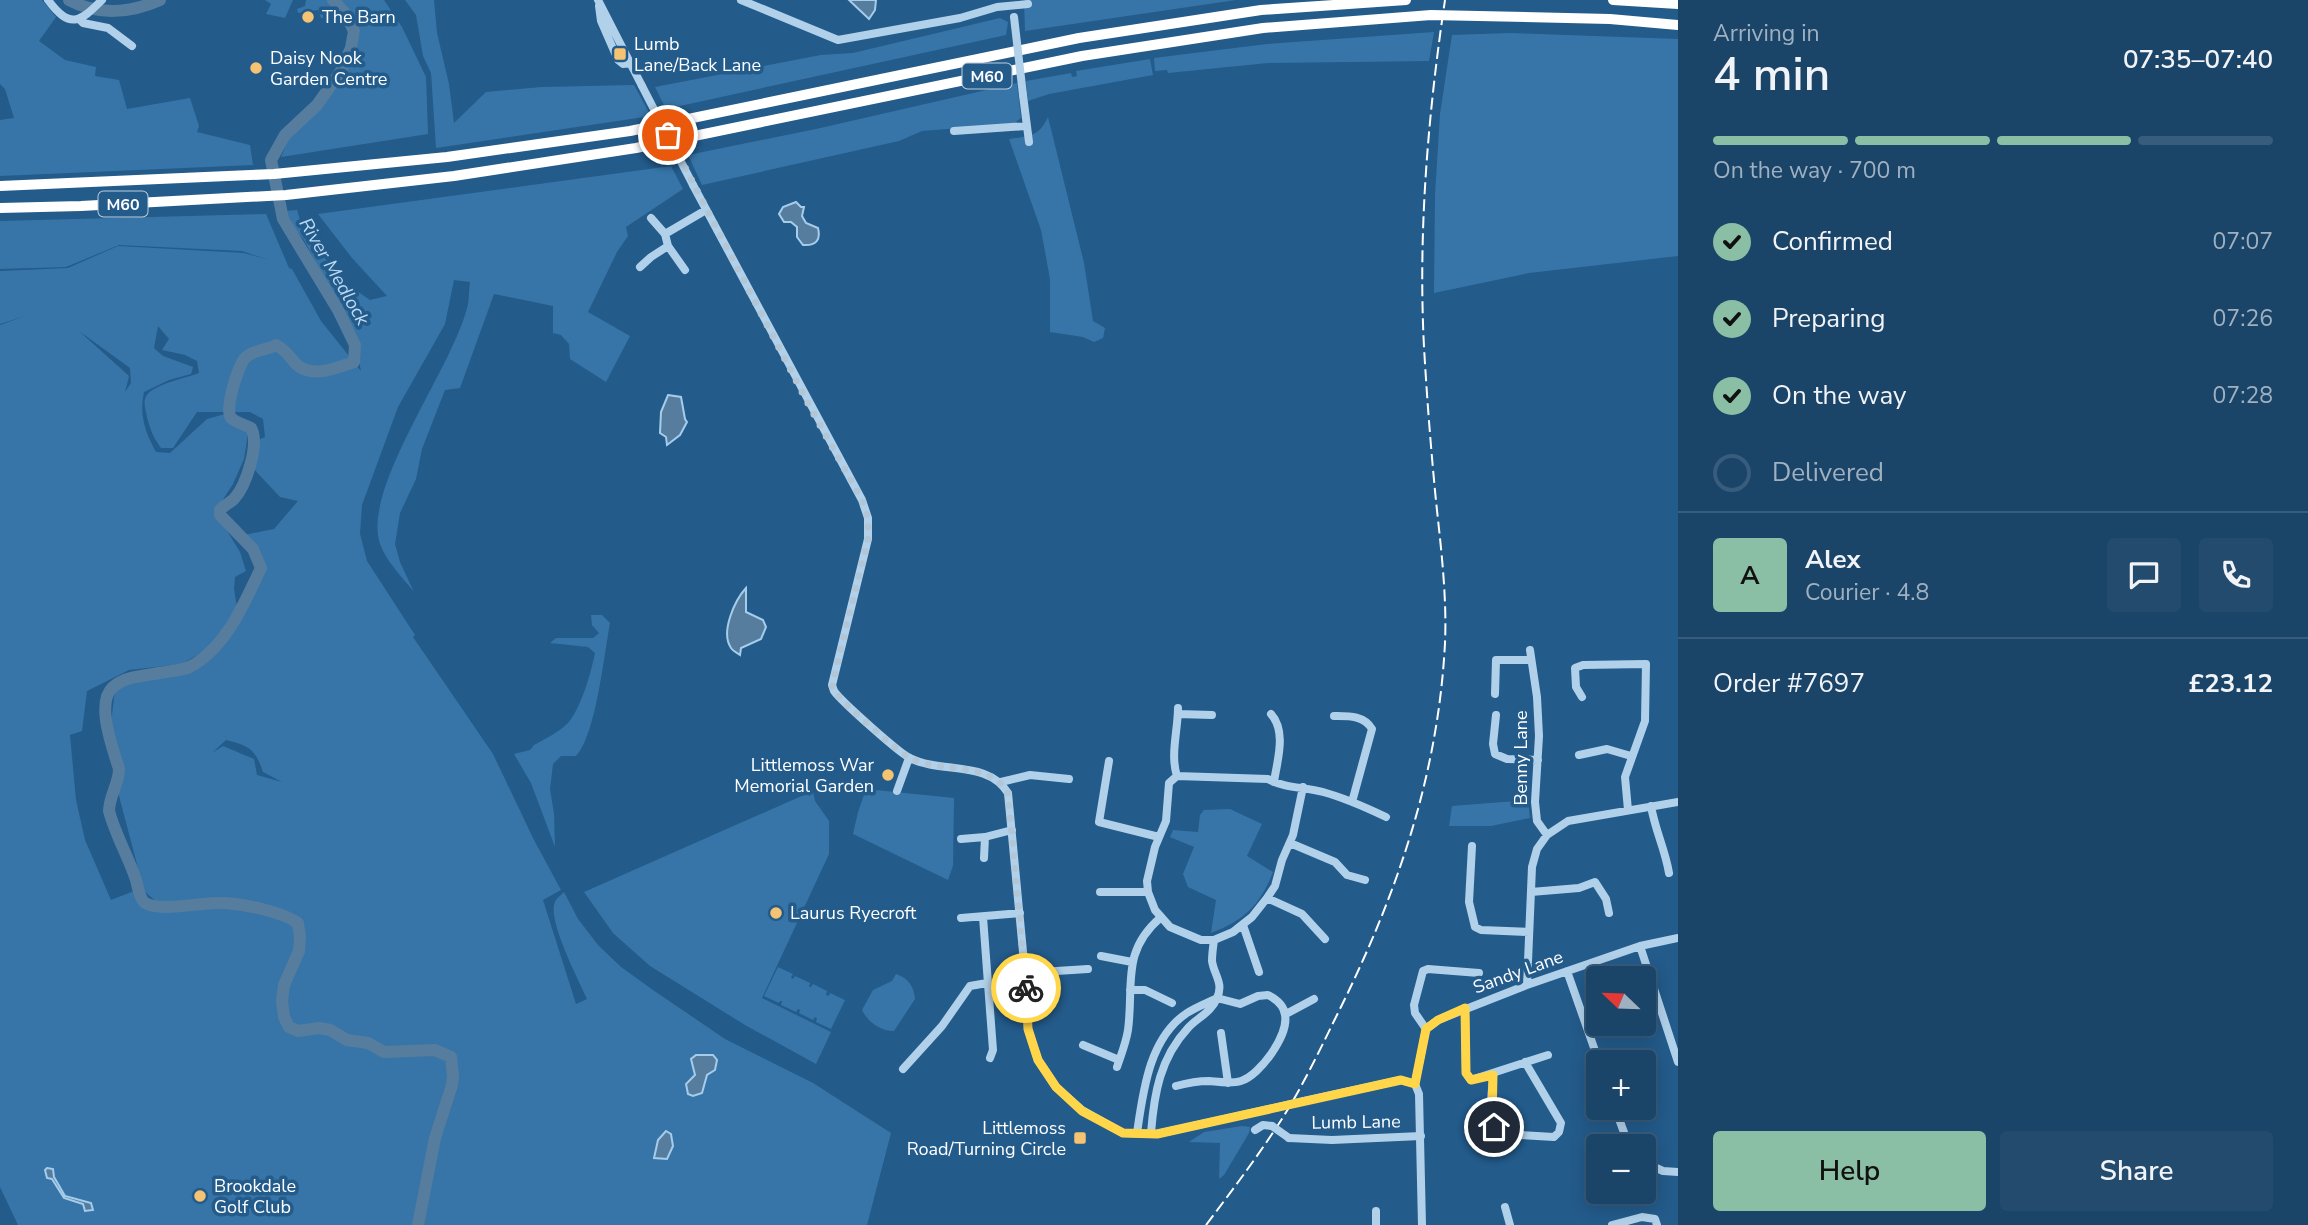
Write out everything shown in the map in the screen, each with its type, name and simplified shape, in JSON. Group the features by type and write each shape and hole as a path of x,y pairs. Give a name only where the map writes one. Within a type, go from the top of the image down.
{"highway":[{"name":"M60","path":"0,186 245,176 447,157 631,131 1079,38 1261,10 1406,0"},
{"path":"1613,0 1678,4"},
{"name":"M60","path":"0,208 302,193 454,176 636,148 1082,56 1263,29 1431,15 1610,19 1678,25"}],"street":[{"path":"48,0 69,19 82,19 102,0"},
{"path":"741,0 838,40 960,18 1012,2 1028,4"},
{"path":"599,2 693,185 702,212 862,500 868,518 868,539 832,685 834,691 909,758 926,764 991,775 1002,782 1008,793 1028,1029 1038,1060 1056,1087 1082,1111 1123,1133 1157,1134 1401,1080 1415,1084"},
{"path":"1012,2 1029,142"},
{"path":"82,19 83,23 108,28 132,46"},
{"path":"954,131 1026,126"},
{"path":"665,234 702,212"},
{"path":"651,218 665,234 668,246 685,270"},
{"path":"640,267 668,246"},
{"name":"Benny Lane","path":"1495,694 1492,658 1531,655 1537,697 1538,760 1535,802 1537,821 1547,835"},
{"path":"1582,697 1576,687 1575,668 1583,665 1646,664 1647,704 1644,721 1625,777 1628,810"},
{"path":"1177,776 1174,756 1178,711 1212,715"},
{"path":"1271,714 1280,732 1271,780"},
{"path":"1496,715 1493,744 1495,754 1507,759 1538,760"},
{"path":"1334,716 1358,718 1368,723 1371,729 1352,802"},
{"path":"1579,755 1607,749 1631,756"},
{"path":"897,790 909,758"},
{"path":"1109,761 1094,822 1159,836"},
{"path":"1002,782 1030,775 1069,779"},
{"path":"1303,788 1300,813 1275,886 1243,925 1214,940 1201,940 1170,927 1160,918 1151,904 1147,881 1159,836 1166,821 1169,783 1177,776 1271,780 1303,788 1352,802 1386,817"},
{"path":"1527,985 1535,855 1547,835 1568,821 1678,802"},
{"path":"1651,806 1657,835 1665,847 1670,873"},
{"path":"961,838 985,838 1012,831"},
{"path":"984,858 985,838"},
{"path":"1290,843 1335,862 1347,875 1365,880"},
{"path":"1472,846 1469,902 1475,927 1481,930 1529,932"},
{"path":"1531,892 1568,890 1595,882 1604,875"},
{"path":"1595,882 1606,899 1609,913"},
{"path":"1100,892 1148,892"},
{"path":"1267,898 1302,914 1325,939"},
{"path":"961,918 1020,913"},
{"path":"982,917 993,1050 990,1058"},
{"path":"1083,1045 1118,1064 1128,1032 1132,962 1142,935 1160,918"},
{"path":"1243,925 1259,972"},
{"name":"Sandy Lane","path":"1426,1029 1438,1020 1465,1008 1527,985 1640,946 1678,938"},
{"path":"1151,1133 1157,1089 1166,1060 1174,1045 1190,1026 1209,1012 1217,998 1220,982 1212,963 1214,940"},
{"path":"1640,946 1678,1062"},
{"path":"1101,956 1132,962"},
{"path":"1025,972 1088,969"},
{"path":"1422,1225 1419,1094 1415,1084 1426,1029 1415,1013 1415,1005 1423,971 1429,969 1479,973"},
{"path":"1567,971 1595,1050"},
{"path":"903,1069 942,1026 970,986 988,983"},
{"path":"1130,990 1145,990 1172,1003"},
{"path":"1137,1133 1146,1080 1161,1043 1172,1026 1186,1013 1217,998 1240,1004 1258,996 1268,995 1278,1001 1286,1014 1284,1024 1269,1058 1254,1075 1240,1082 1202,1082 1176,1086"},
{"path":"1286,1014 1314,999"},
{"path":"1465,1008 1466,1073 1471,1080 1548,1055"},
{"path":"1221,1033 1228,1083"},
{"path":"1493,1075 1492,1119 1496,1130 1503,1133 1554,1137 1559,1132 1561,1123 1525,1062"},
{"name":"Lumb Lane","path":"1255,1130 1262,1125 1272,1126 1289,1138 1332,1140 1421,1136"},
{"path":"1656,1168 1678,1172"},
{"path":"1505,1207 1510,1225"},
{"path":"1376,1211 1376,1225"},
{"path":"1612,1225 1642,1217 1656,1222"}],"shaded area":[{"path":"0,0 42,0 56,17 39,41 65,60 96,67 95,76 119,80 127,109 190,98 199,126 197,132 250,145 253,165 0,176 0,120 14,118 5,89 0,84"},
{"path":"265,0 293,0 285,18 266,14 271,4"},
{"path":"306,0 330,0 344,16 321,18 318,10 298,13 297,9 305,6"},
{"path":"340,0 384,0 402,27 426,77 428,134 281,157 290,136 319,110 340,83 355,55 360,31 352,12"},
{"path":"405,0 434,0 437,33 449,84 454,123 486,92 542,87 634,85 651,116 436,148 431,73 423,56 416,15"},
{"path":"849,0 876,0 875,10 869,19"},
{"path":"1024,0 1236,0 1025,31"},
{"path":"1000,18 1008,22 1006,35 666,109 655,87 821,55 853,53"},
{"path":"1434,32 1429,61 1268,63 1168,73 1167,70 1155,71 1154,58 1267,44"},
{"path":"1509,33 1678,39 1678,256 1529,273 1434,293 1435,195 1440,114 1452,35"},
{"path":"1150,59 1153,75 1049,94 1028,101 1026,81 1071,73 1072,77 1077,76 1076,71"},
{"path":"1017,83 1021,118 1013,124 922,131 899,141 702,185 688,155 816,129"},
{"path":"1048,117 1084,263 1093,321 1105,328 1103,338 1094,342 1083,337 1050,332 1050,279 1041,230 1009,139 1037,132"},
{"path":"671,166 683,189 626,227 628,236 617,252 588,312 630,336 606,382 570,359 569,344 561,335 553,333 553,306 494,294 460,388 445,390 422,449 416,479 400,513 395,544 414,592 390,563 380,544 378,520 384,491 396,460 460,330 468,304 470,282 454,280 445,324 398,407 362,505 360,534 367,561 415,635 413,637 493,754 561,890 543,900 576,1004 587,999 566,952 554,914 555,903 564,892 578,919 598,945 621,967 725,1039 813,1083 891,1133 867,1225 18,1225 0,1187 0,325 25,316 0,324 0,271 68,268 118,246 244,253 269,260 242,251 119,245 66,267 0,269 0,221 266,214 289,268 321,321 361,371 359,343 304,240 288,221 286,211 297,210 300,220 347,284 370,300 387,296 352,258 318,214","holes":["158,326 169,339 162,350 185,355 197,361 199,373 157,388 146,397 149,426 161,448 173,448 197,412 250,412 263,419 265,437 256,441 252,467 280,497 298,501 274,529 244,535 256,548 263,568 243,615 219,649 194,672 129,682 115,690 111,723 124,767 118,792 144,891 169,913 143,908 134,891 111,900 85,840 76,800 70,735 82,731 87,691 129,670 182,664 212,646 237,608 235,577 246,571 240,552 218,516 220,504 244,459 248,433 230,423 225,414 207,419 170,453 156,452 144,423 144,392 169,380 191,374 193,367 163,356 154,348","79,331 130,368 131,383 125,392 129,376","226,740 241,744 254,753 263,772 282,782 257,775 254,759 223,746 212,753"]},
{"path":"796,202 804,207 802,216 806,223 818,228 819,236 814,243 803,245 797,237 797,227 791,222 784,222 779,214 783,207"},
{"path":"668,395 681,397 687,422 680,435 667,445 666,437 660,433 661,412"},
{"path":"746,588 746,612 763,620 766,627 761,639 741,648 740,655 731,648 727,634 737,600"},
{"path":"591,615 602,615 610,623 594,713 583,746 576,756 561,756 553,764 550,789 555,847 531,783 514,754 530,750 573,717 588,680 595,653 588,647 550,643 556,638 593,638 599,633 592,625"},
{"path":"866,789 954,798 953,866 948,880 853,834"},
{"path":"813,791 815,801 829,821 829,854 762,998 831,1032 816,1064 745,1025 650,966 613,933 584,892"},
{"path":"1528,800 1530,818 1491,826 1449,826 1452,806"},
{"path":"1230,809 1262,824 1247,856 1273,872 1263,894 1250,910 1233,923 1211,933 1216,900 1188,887 1183,874 1194,847 1170,837 1173,830 1198,832 1200,815 1204,810"},
{"path":"778,967 793,974 793,979 795,976 810,983 809,987 813,984 827,991 826,995 829,996 830,993 845,1000 831,1029 816,1022 815,1017 813,1020 799,1013 798,1009 796,1012 781,1005 782,1001 779,1003 764,996"},
{"path":"896,974 910,983 915,999 894,1031 889,1031 875,1025 862,1010 873,990 892,981"},
{"path":"696,1055 713,1055 717,1060 715,1070 707,1075 702,1093 693,1096 688,1094 686,1084 695,1075 691,1059"},
{"path":"1250,1127 1249,1133 1219,1179 1220,1143 1189,1142 1204,1132"},
{"path":"666,1131 671,1134 673,1146 667,1159 654,1158 658,1140"},
{"path":"47,1168 53,1169 54,1177 65,1196 91,1203 93,1210 85,1211 83,1204 64,1198 52,1179 47,1178"}],"waterway":[{"name":"River Medlock","path":"69,0 91,9 114,11 138,8 160,0"},
{"name":"River Medlock","path":"333,0 345,13 354,31 351,48 341,71 317,105 285,135 271,160 283,219 338,310 355,345 354,362 324,371 309,371 296,364 276,345 253,353 243,361 233,386 229,413 231,418 251,428 253,454 239,493 220,510 220,515 253,549 261,568 234,621 207,655 187,668 124,681 113,687 108,694 105,715 119,769 109,811 144,902 159,907 238,904 271,911 298,923 299,951 284,985 282,1001 284,1017 289,1027 298,1031 319,1028 330,1030 347,1040 368,1043 384,1052 435,1050 451,1057 452,1085 435,1138 418,1225"}],"railway":[{"path":"1206,1225 1286,1113 1355,978 1393,886 1409,839 1423,792 1433,743 1441,694 1445,608 1426,386 1422,260 1429,130 1445,0"}],"way so far":[{"path":"668,135 811,409 862,500 868,518 868,539 832,685 835,694 909,758 926,764 991,775 1002,782 1008,793 1026,988"}],"place":[{"name":"The Barn","path":"308,17"},
{"name":"Lumb Lane/Back Lane","path":"620,54"},
{"name":"Daisy Nook Garden Centre","path":"256,68"},
{"name":"Littlemoss War Memorial Garden","path":"888,775"},
{"name":"Laurus Ryecroft","path":"776,913"},
{"name":"Littlemoss Road/Turning Circle","path":"1080,1138"},
{"name":"Brookdale Golf Club","path":"200,1196"}],"route":[{"path":"1026,988 1028,1029 1038,1060 1056,1087 1082,1111 1123,1133 1157,1134 1401,1080 1415,1084 1426,1029 1438,1020 1465,1008 1466,1073 1471,1080 1493,1075 1494,1127"}]}
